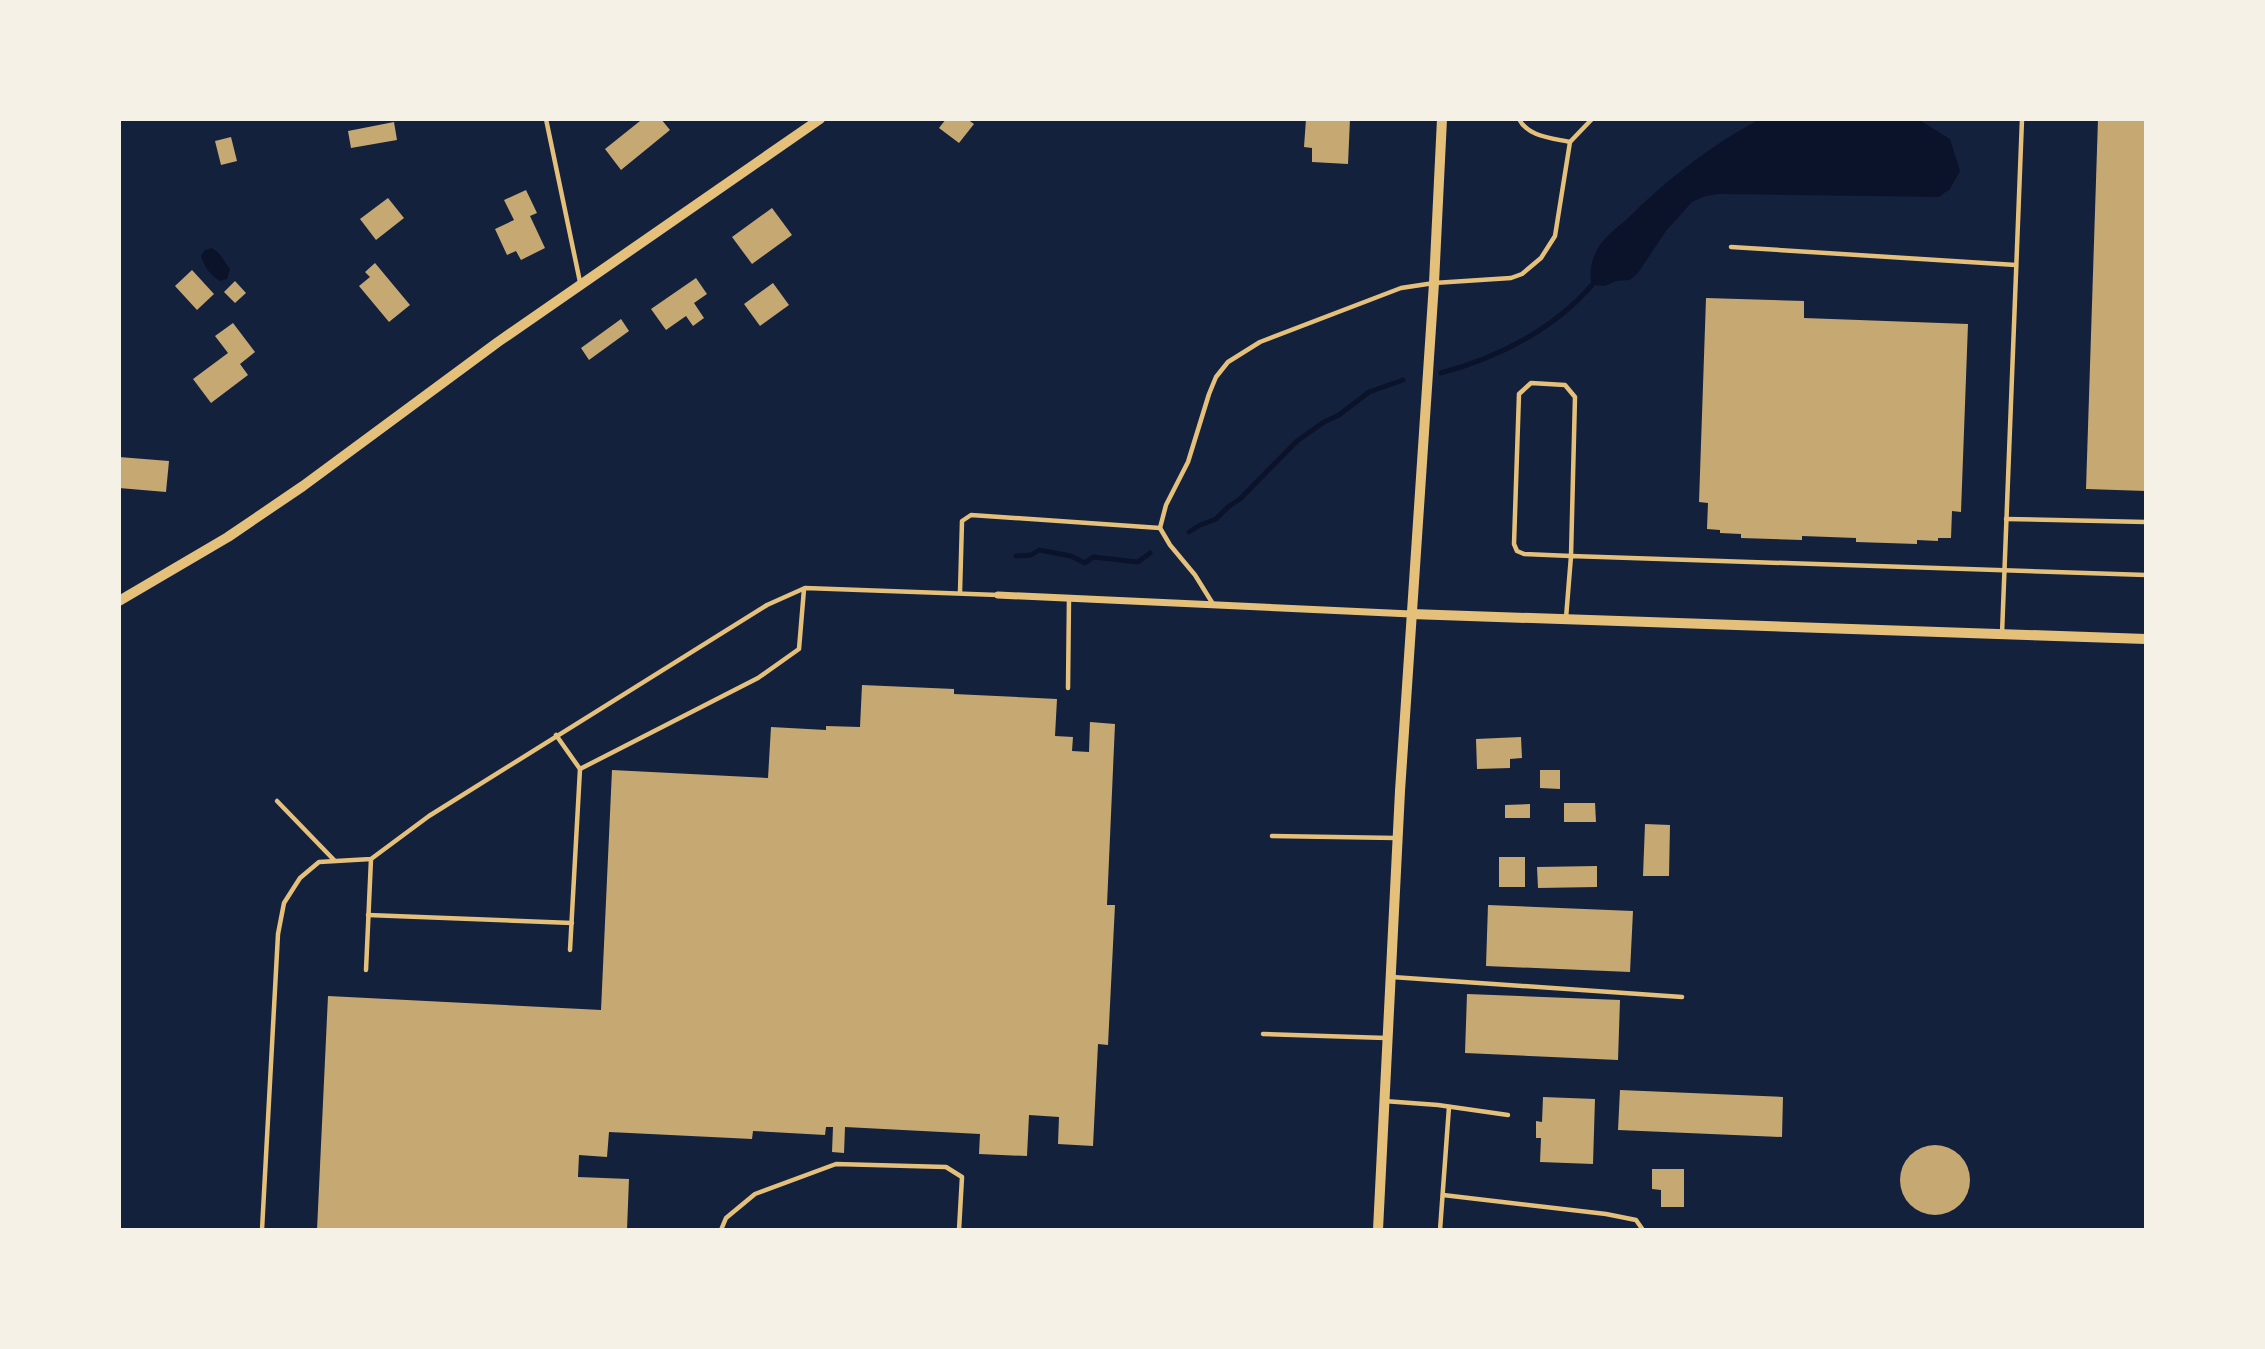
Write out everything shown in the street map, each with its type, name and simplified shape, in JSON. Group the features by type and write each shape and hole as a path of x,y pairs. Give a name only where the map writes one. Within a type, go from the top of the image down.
{"street":[{"path":"119,601 216,544 282,501 581,283 820,119"},
{"path":"1378,1230 1397,838 1434,283 1442,119"},
{"path":"998,595 1411,614 2146,639"}],"lane":[{"path":"546,119 581,283"},
{"path":"1519,119 1529,131 1570,142"},
{"path":"1213,605 1195,575 1170,545 1160,528 1166,505 1188,461 1216,377 1228,362 1260,342 1401,288 1511,278 1522,274 1541,258 1555,236 1570,142 1592,119"},
{"path":"2002,635 2022,119"},
{"path":"1731,247 2016,265"},
{"path":"1566,619 1571,556 1575,397 1564,385 1531,383 1519,394 1514,544 1517,551 1524,554 1571,556 2004,571 2146,575"},
{"path":"960,592 962,521 971,515 1160,528"},
{"path":"2006,519 2146,522"},
{"path":"580,769 758,678 799,649 804,588"},
{"path":"262,1230 278,934 284,904 300,877 319,862 371,859 429,816 556,735 767,605 804,588 998,595"},
{"path":"1068,688 1069,598"},
{"path":"556,735 580,769 570,950"},
{"path":"277,801 335,861"},
{"path":"1272,836 1397,838"},
{"path":"366,970 371,859"},
{"path":"368,915 572,923"},
{"path":"1391,977 1682,997"},
{"path":"1263,1034 1387,1038"},
{"path":"1383,1101 1508,1115"},
{"path":"1440,1230 1449,1107"},
{"path":"722,1230 726,1218 755,1194 836,1164 946,1167 962,1177 960,1230"},
{"path":"1443,1195 1606,1214 1636,1220 1643,1230"}],"water":[{"path":"1760,119 1918,119 1950,139 1960,171 1950,189 1939,197 1706,196 1692,202 1666,231 1638,273 1630,280 1616,281 1605,286 1592,285 1590,275 1593,260 1609,234 1690,164"},
{"path":"212,248 230,269 227,279 220,281 204,264 201,256 205,250"}],"building":[{"path":"638,119 661,119 670,130 621,170 605,149 640,121"},
{"path":"946,119 967,119 974,124 959,143 939,128"},
{"path":"1306,119 1350,119 1348,164 1312,162 1312,148 1304,147"},
{"path":"2098,119 2146,119 2146,491 2086,489"},
{"path":"394,122 397,140 351,148 348,131"},
{"path":"231,137 237,161 221,165 215,141"},
{"path":"526,190 537,213 530,216 545,248 521,260 516,251 507,255 495,229 514,220 504,200"},
{"path":"388,198 404,218 376,240 360,219"},
{"path":"772,208 792,235 752,264 732,237"},
{"path":"375,263 410,305 389,322 359,286 370,277 365,272"},
{"path":"192,270 214,294 197,310 175,286"},
{"path":"696,278 707,294 694,303 704,318 693,326 686,316 666,330 651,309"},
{"path":"235,281 246,293 235,303 224,292"},
{"path":"773,283 789,305 760,326 744,304"},
{"path":"1706,298 1804,301 1804,318 1968,324 1961,512 1952,511 1951,538 1938,538 1938,541 1917,540 1917,544 1856,542 1856,538 1802,536 1802,540 1741,538 1741,534 1707,529 1708,503 1699,502"},
{"path":"621,319 629,331 589,360 581,348"},
{"path":"233,323 255,352 240,364 248,375 211,403 193,379 228,353 215,336"},
{"path":"119,457 169,461 166,492 119,488"},
{"path":"862,685 954,689 954,694 1057,699 1055,736 1073,737 1072,751 1089,752 1090,722 1115,724 1107,905 1115,905 1108,1045 1098,1044 1093,1146 1058,1144 1059,1117 1029,1115 1027,1156 979,1154 980,1134 845,1127 844,1153 832,1152 833,1127 826,1127 825,1135 753,1131 752,1139 609,1132 607,1157 579,1155 578,1177 629,1179 627,1230 317,1230 328,996 601,1010 612,770 768,778 771,727 826,730 826,726 860,727"},
{"path":"1521,737 1522,758 1510,759 1510,768 1477,769 1476,739"},
{"path":"1540,770 1560,770 1560,789 1540,788"},
{"path":"1564,803 1595,803 1596,822 1564,822"},
{"path":"1530,804 1530,818 1505,818 1505,805"},
{"path":"1645,824 1670,825 1669,876 1643,876"},
{"path":"1499,857 1525,857 1525,887 1499,887"},
{"path":"1597,866 1597,887 1538,888 1537,867"},
{"path":"1488,905 1633,911 1630,972 1486,966"},
{"path":"1467,994 1620,1000 1618,1060 1465,1053"},
{"path":"1620,1090 1783,1097 1782,1137 1618,1130"},
{"path":"1543,1097 1595,1099 1593,1164 1540,1162 1541,1138 1536,1138 1536,1121 1542,1122"},
{"path":"1935,1145 1960,1155 1970,1180 1960,1205 1935,1215 1910,1205 1900,1180 1910,1155"},
{"path":"1652,1169 1684,1169 1684,1207 1661,1207 1661,1190 1652,1189"}],"waterway":[{"path":"1441,373 1483,359 1542,329 1560,316 1592,285"},
{"path":"1189,532 1216,519 1240,499 1297,441 1339,415 1369,392 1403,380"},
{"path":"1016,556 1031,555 1039,550 1071,556 1085,563 1093,557 1138,562 1150,553"}]}
